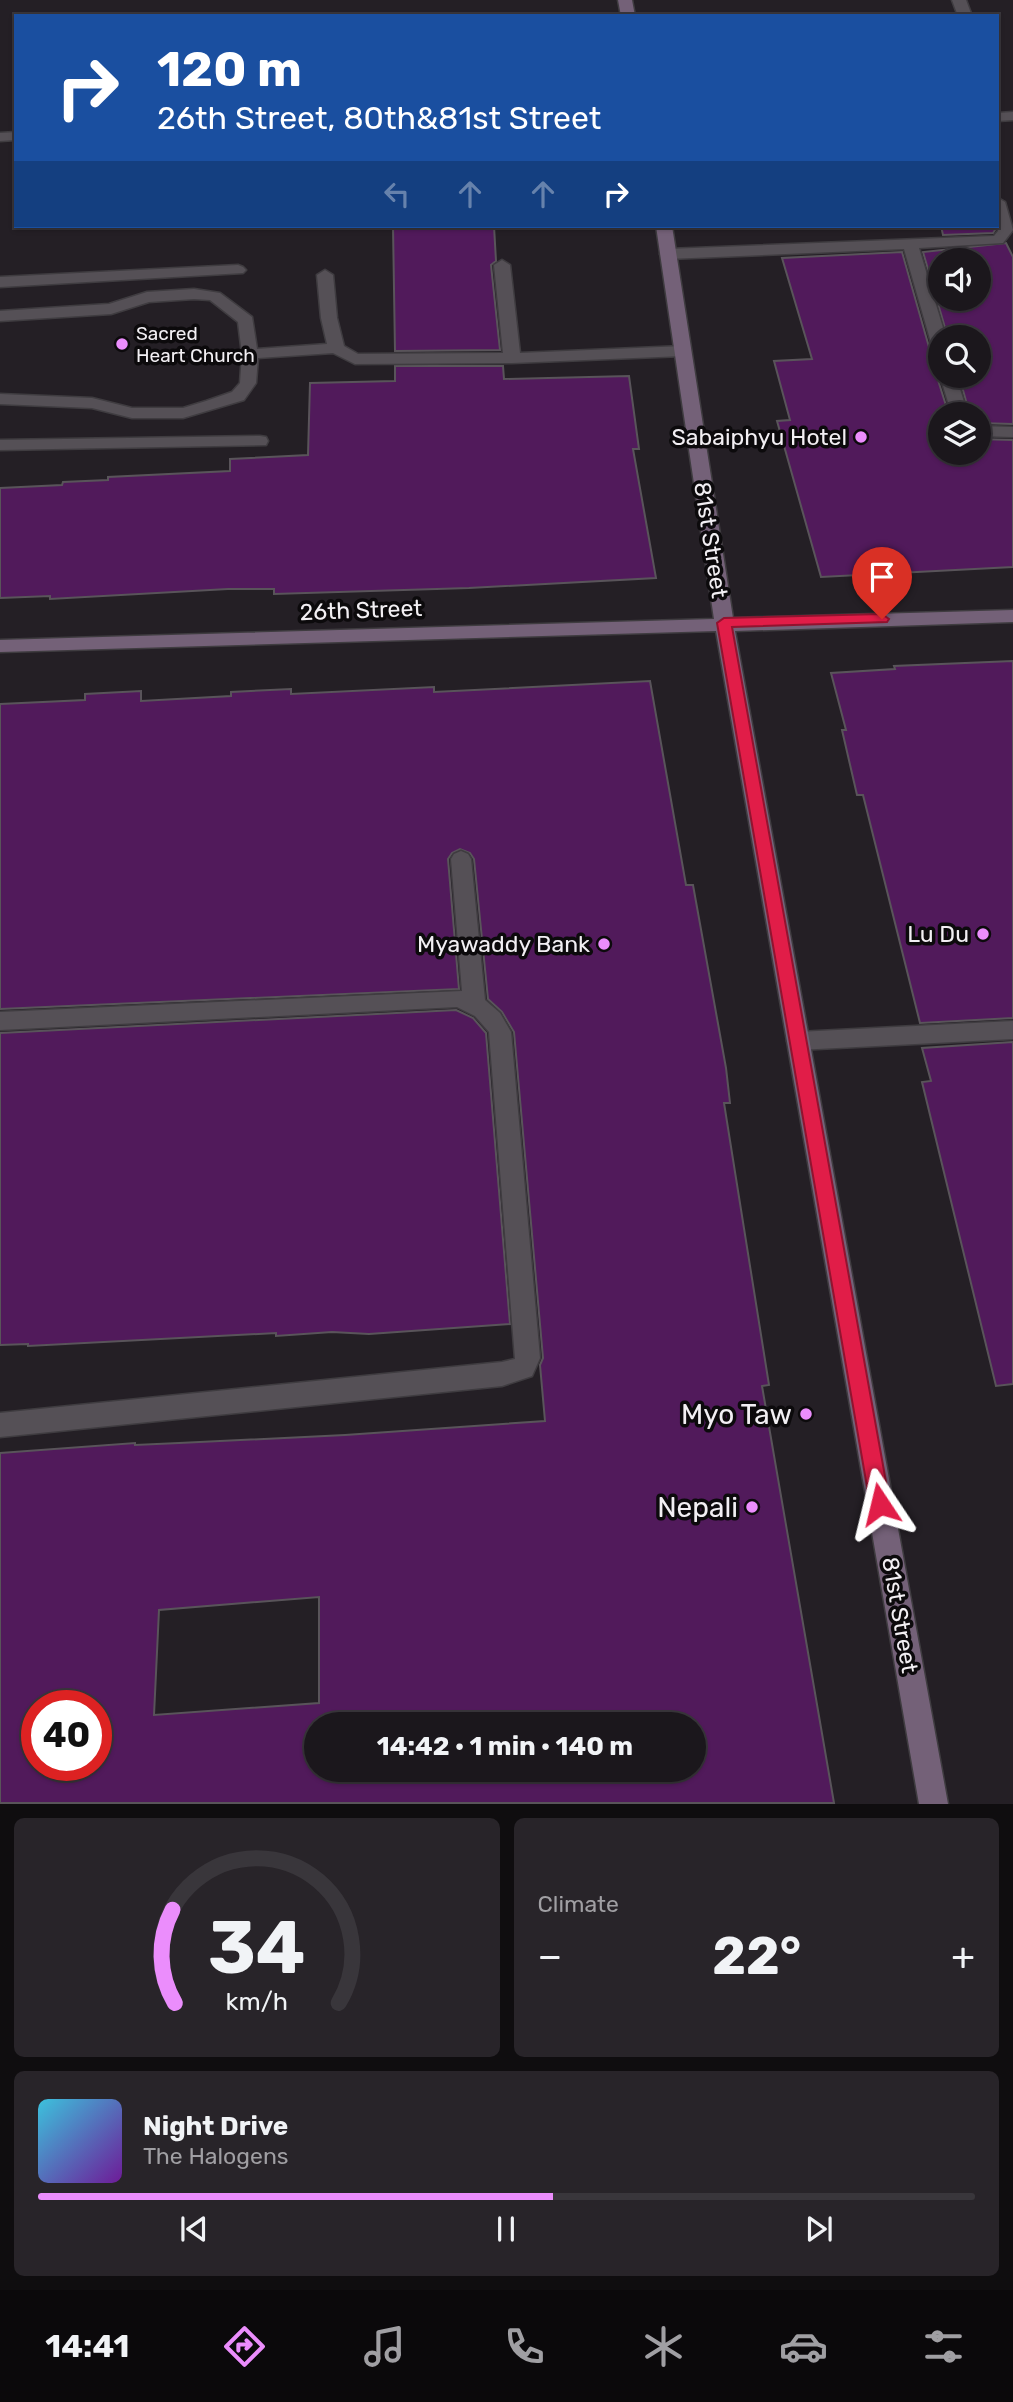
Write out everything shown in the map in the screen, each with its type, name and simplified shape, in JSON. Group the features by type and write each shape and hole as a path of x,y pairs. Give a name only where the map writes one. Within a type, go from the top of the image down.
{"street":[{"path":"668,254 998,240 1006,232 999,206"},
{"name":"81st Street","path":"664,228 724,623 933,1804"},
{"path":"910,243 934,325"},
{"path":"502,265 512,358"},
{"path":"0,282 238,270"},
{"path":"325,275 329,318 337,348"},
{"path":"0,316 111,309 147,297 194,294 214,296 246,320 250,354 248,383 238,396 183,413 132,413 92,403 0,399"},
{"path":"250,354 337,348 355,359 512,358 683,351"},
{"path":"991,431 1013,432"},
{"path":"0,444 260,441"},
{"name":"26th Street","path":"0,646 1013,616"},
{"path":"461,859 474,1003"},
{"path":"0,1021 458,999 474,1003 488,1013 499,1032 528,1358 523,1368 502,1374 0,1425"},
{"path":"798,1041 1013,1030"}],"building":[{"path":"393,228 494,228 496,261 491,265 500,350 395,351"},
{"path":"941,228 995,228 993,233 943,235"},
{"path":"1006,243 1013,257 1013,424 991,423 991,402 966,402 962,388 991,388 991,325 944,325 940,311 991,311 991,248 960,248"},
{"path":"928,251 928,269 923,252"},
{"path":"902,252 928,343 928,388 940,388 945,402 928,402 928,465 991,465 991,439 1013,440 1013,567 821,577 777,421 790,420 774,361 812,359 782,258"},
{"path":"395,366 503,366 504,379 629,376 639,449 633,449 656,578 469,588 274,594 274,589 228,589 50,599 50,596 0,598 0,488 62,485 63,482 108,480 108,477 230,471 230,459 308,455 310,383 395,381"},
{"path":"1013,661 1013,1018 920,1023 863,795 857,795 842,730 846,730 831,673 895,669 894,666"},
{"path":"650,681 686,885 693,885 726,1068 730,1103 724,1103 769,1385 762,1386 834,1803 0,1803 0,1453 135,1443 345,1435 545,1421 540,1365 543,1358 514,1032 502,1012 488,999 474,859 470,853 460,849 448,859 459,989 0,1009 0,704 85,700 85,694 141,691 141,701 231,696 231,692 291,689 291,694 434,687 434,692","holes":["319,1597 319,1703 154,1715 159,1610"]},
{"path":"456,1010 473,1018 486,1033 510,1324 369,1334 332,1332 276,1336 276,1333 28,1346 0,1345 0,1033"},
{"path":"1013,1042 1013,1384 996,1386 922,1082 931,1081 922,1048"}],"place":[{"name":"Sacred Heart Church","path":"122,344"},
{"name":"Sabaiphyu Hotel","path":"861,437"},
{"name":"Lu Du","path":"983,934"},
{"name":"Myawaddy Bank","path":"604,944"},
{"name":"Myo Taw","path":"806,1414"},
{"name":"Nepali","path":"752,1507"}],"route":[{"path":"880,1504 724,623 882,619"}]}
